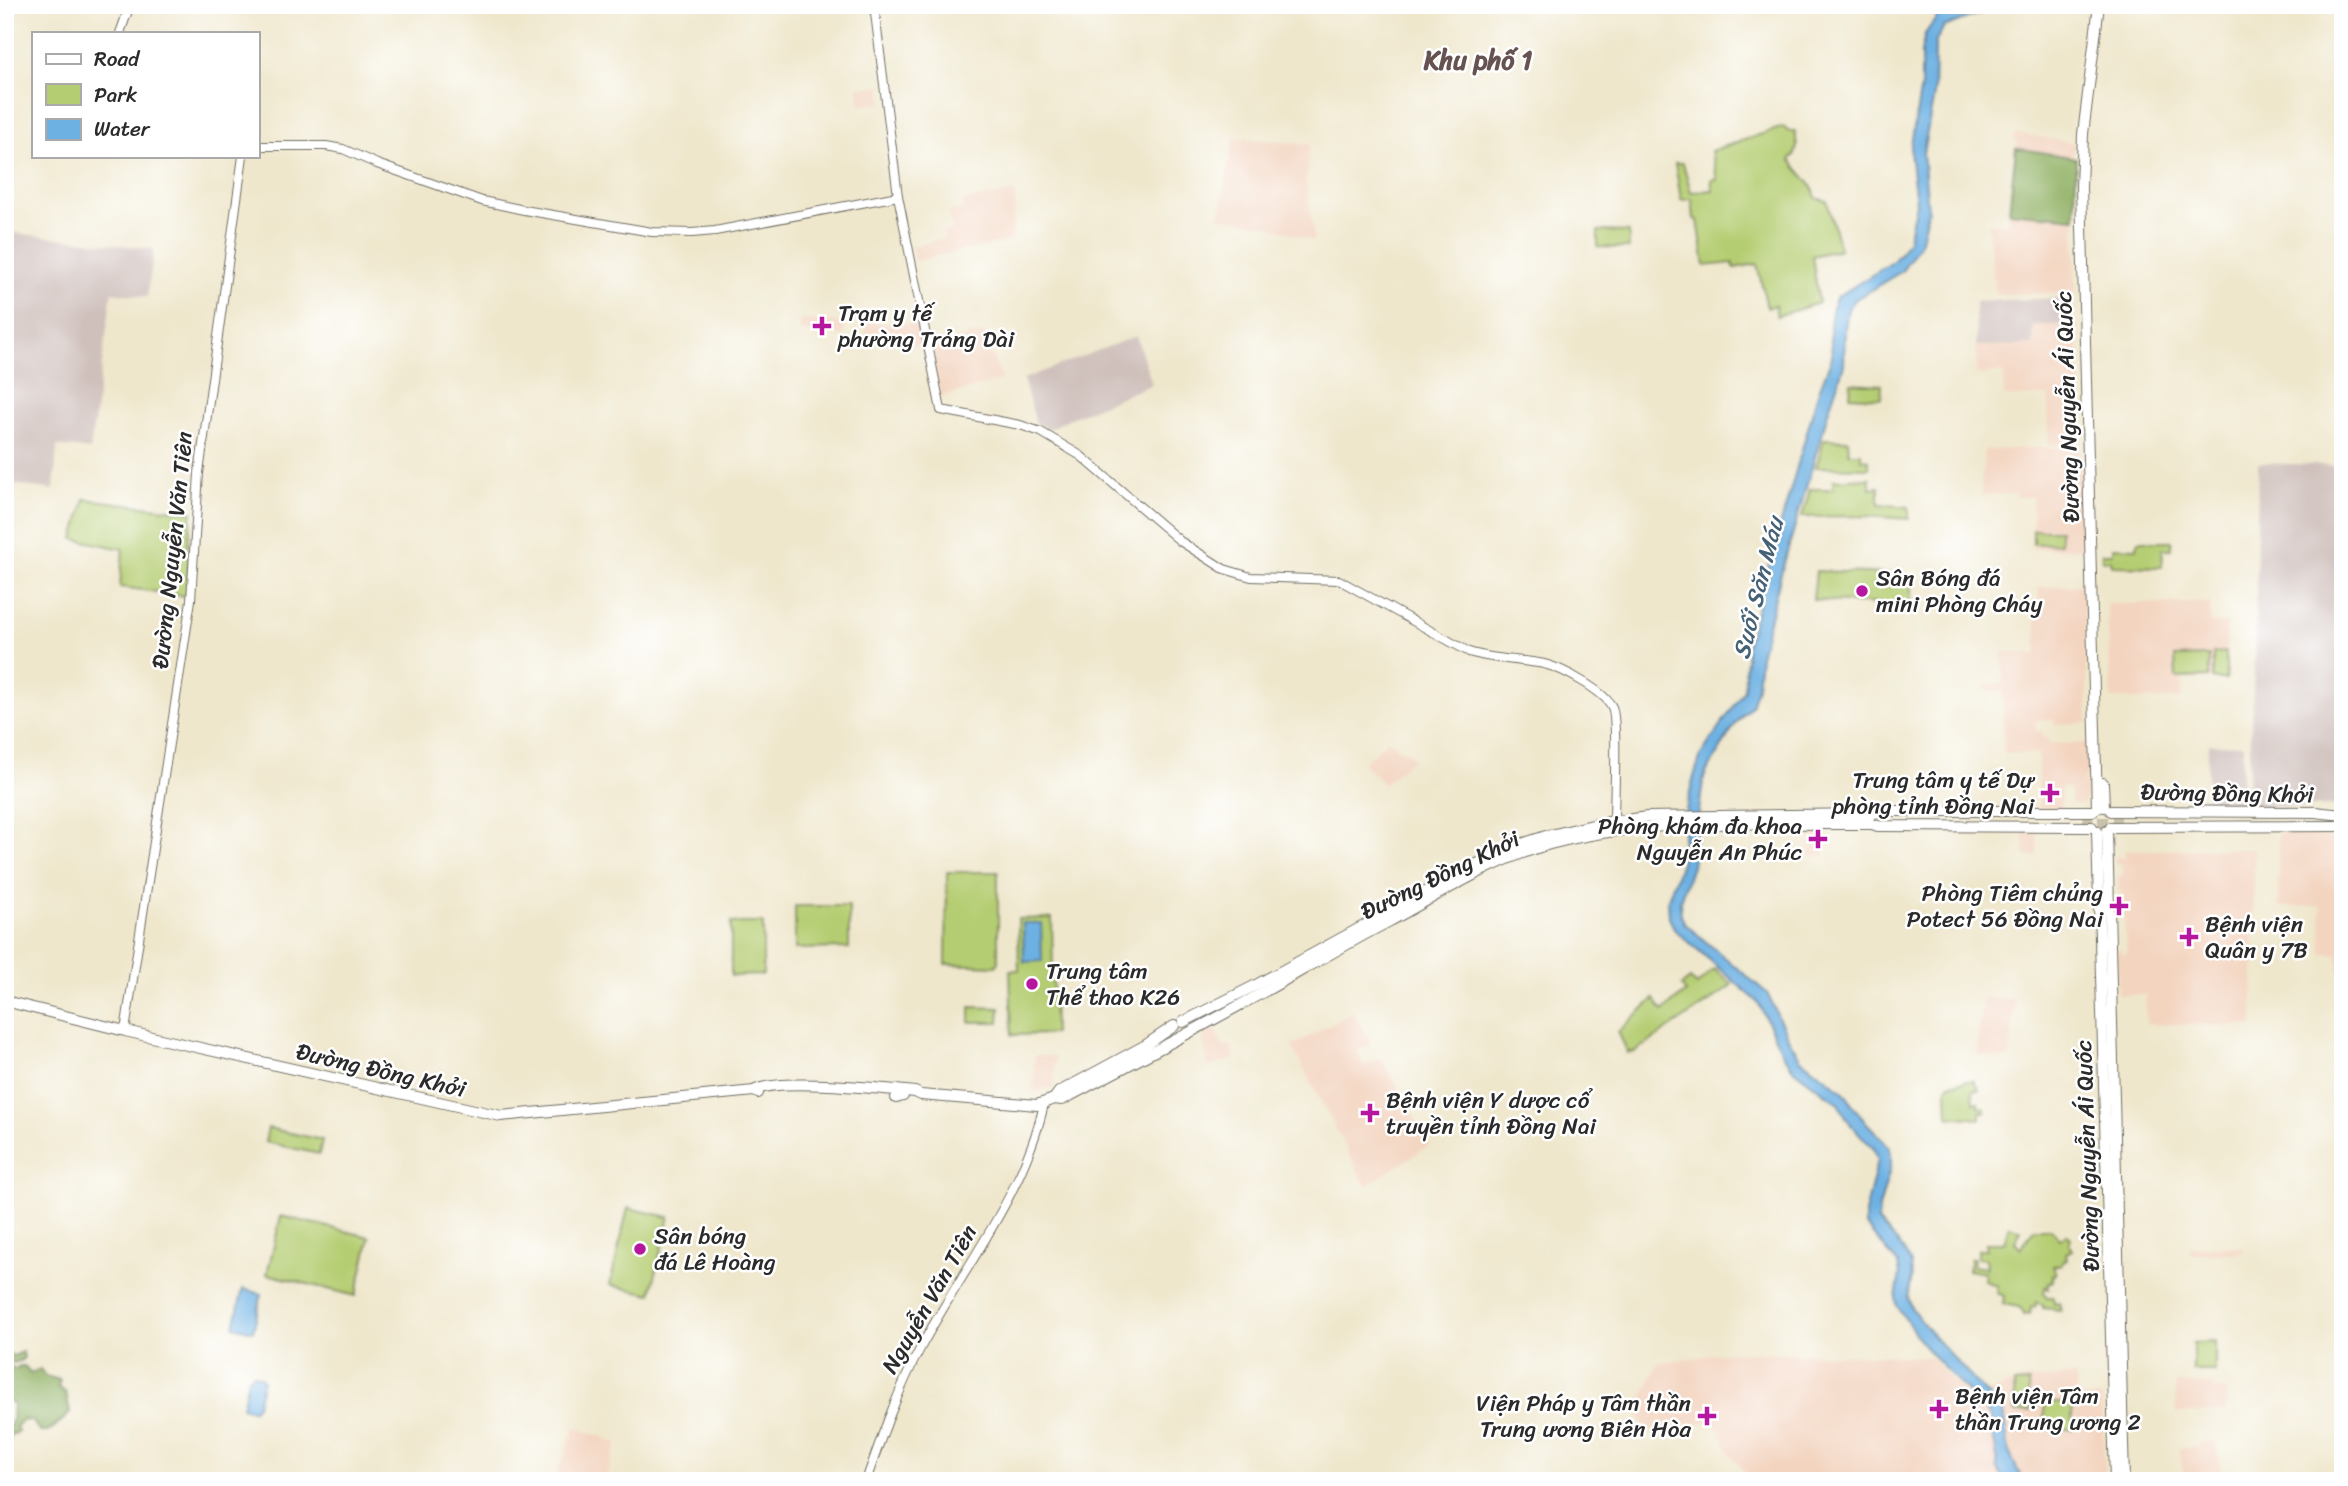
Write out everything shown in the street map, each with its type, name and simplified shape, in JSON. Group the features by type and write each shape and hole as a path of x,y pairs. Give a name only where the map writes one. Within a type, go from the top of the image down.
{"main road":[{"name":"Đường Nguyễn Ái Quốc","path":"2102,5 2081,192 2100,794 2112,814"},
{"path":"2091,824 2114,820 2112,814 2107,800 2100,794 2088,832 2102,843 2112,814"},
{"name":"Đường Đồng Khởi","path":"5,1001 125,1031 501,1116 754,1091 1055,1099 1244,1003 1328,949 1472,866 1513,847 1546,836 1614,826 1641,817 1683,820 1872,819 2091,824 2112,814"},
{"path":"2091,824 2112,814"},
{"path":"2091,824 2090,817 2112,814 2318,817 2325,820"},
{"name":"Đường Đồng Khởi","path":"2325,820 2343,815"},
{"name":"Đường Đồng Khởi","path":"2325,820 2343,825"},
{"name":"Đường Nguyễn Ái Quốc","path":"2091,824 2102,843 2118,1426 2124,1481"},
{"name":"Đường Đồng Khởi","path":"1055,1099 1216,1003 1328,949"},
{"name":"Đường Đồng Khởi","path":"1146,1045 1177,1031 1231,998"},
{"name":"Đường Đồng Khởi","path":"754,1091 757,1088 784,1086 835,1086 915,1092 921,1095"},
{"name":"Đường Nguyễn Ái Quốc","path":"2115,1481 2118,1426"}],"street":[{"path":"120,32 130,5"},
{"path":"873,5 898,196 941,410 1020,425 1041,432 1081,456 1180,541 1224,569 1251,577 1339,580 1469,652 1492,658 1548,665 1578,680 1603,696 1614,712 1614,826"},
{"path":"259,146 326,146 343,149 377,164 482,201 652,232 715,231 898,196"},
{"name":"Đường Nguyễn Văn Tiên","path":"125,1031 191,600 199,473 243,158"},
{"name":"Nguyễn Văn Tiên","path":"1033,1139 1055,1099"},
{"name":"Nguyễn Văn Tiên","path":"866,1481 886,1425 913,1363 998,1218 1018,1177 1033,1139 1036,1118"}],"shaded area":[{"path":"881,85 883,103 860,106 858,88"},
{"path":"2017,133 2074,143 2072,158 2016,148 2017,142 2013,138"},
{"path":"1234,138 1310,144 1306,183 1314,241 1270,226 1219,217"},
{"path":"1016,192 1012,240 914,261 911,246 944,239 943,232 953,230 948,212 964,209 963,201"},
{"path":"2009,212 2075,218 2076,292 1995,295 1988,223 2007,224"},
{"path":"5,232 154,249 147,297 112,292 90,450 57,446 54,490 5,483"},
{"path":"2070,298 2073,325 2033,325 2033,345 1976,346 1975,301"},
{"name":"Trạm y tế phường Trảng Dài","path":"800,320 846,322 844,336 800,331"},
{"path":"867,323 920,324 924,346 864,339"},
{"path":"2033,325 2078,325 2081,424 2076,425 2079,444 2049,444 2048,396 2004,397 2003,373 1977,374 1976,346 2032,345"},
{"path":"984,332 989,354 992,353 1002,380 940,397 930,342 938,339 940,344"},
{"path":"1136,336 1152,384 1049,429 1036,423 1023,379"},
{"path":"2080,447 2083,548 2033,549 2032,497 2017,497 2016,494 1981,495 1984,450"},
{"path":"2258,463 2343,466 2343,806 2252,807 2247,804 2255,654"},
{"path":"2084,585 2088,723 2054,724 2053,719 2036,720 2036,731 2042,731 2042,738 2048,738 2049,744 2088,743 2090,776 2084,776 2084,787 2090,787 2084,803 2071,804 2071,788 2061,787 2061,808 2039,808 2038,753 2004,754 2003,690 1985,690 1985,684 2003,683 2003,652 2037,654 2038,587"},
{"path":"2210,603 2210,623 2226,623 2226,679 2182,679 2182,699 2111,699 2107,604"},
{"path":"1388,740 1414,758 1384,784 1363,763"},
{"path":"2208,744 2243,745 2240,808 2207,807"},
{"name":"Phòng khám đa khoa Nguyễn An Phúc","path":"1811,829 1825,829 1825,856 1811,856"},
{"path":"2024,831 2037,832 2037,856 2024,856"},
{"path":"2338,831 2343,831 2343,971 2338,971 2338,954 2322,954 2321,906 2279,907 2278,833 2313,833 2336,837"},
{"name":"Bệnh viện Quân y 7B","path":"2254,849 2253,1026 2146,1024 2145,995 2118,995 2117,950 2122,950 2123,955 2127,954 2122,892 2118,891 2118,875 2123,875 2123,864 2115,863 2115,857 2125,857 2125,850"},
{"path":"1983,997 2015,1000 2009,1059 1977,1055"},
{"name":"Bệnh viện Y dược cổ truyền tỉnh Đồng Nai","path":"1353,1012 1371,1044 1357,1051 1364,1066 1381,1058 1430,1145 1366,1186 1292,1046"},
{"path":"1212,1023 1223,1048 1231,1045 1235,1059 1208,1067 1201,1029"},
{"path":"1035,1055 1055,1056 1054,1087 1033,1091"},
{"path":"2190,1247 2243,1247 2243,1253 2190,1254"},
{"name":"Bệnh viện Tâm thần Trung ương 2","path":"1730,1352 1930,1357 1968,1397 2020,1381 2076,1375 2077,1397 2102,1397 2105,1481 1752,1481 1729,1453 1721,1433 1712,1422 1649,1434 1639,1418 1641,1401 1658,1363"},
{"path":"2176,1383 2211,1385 2215,1390 2227,1391 2226,1412 2176,1413"},
{"path":"575,1427 618,1443 604,1481 554,1481"},
{"path":"2215,1442 2224,1481 2130,1481 2184,1474 2178,1449"}],"green space":[{"path":"1783,127 1788,131 1795,131 1797,147 1790,159 1812,187 1816,198 1827,201 1840,249 1812,256 1819,303 1777,316 1775,305 1767,307 1757,264 1734,268 1733,263 1705,266 1692,199 1681,200 1675,163 1683,163 1691,192 1713,190 1711,180 1717,179 1711,151"},
{"path":"2016,148 2076,158 2075,218 2009,212"},
{"path":"1598,231 1629,232 1629,248 1598,247"},
{"path":"1851,383 1882,385 1881,398 1850,396"},
{"path":"1824,439 1848,440 1849,453 1861,453 1861,459 1869,460 1869,468 1816,467"},
{"path":"1870,478 1870,488 1879,487 1879,504 1909,507 1909,519 1865,516 1802,517 1810,489 1833,489 1833,480"},
{"path":"85,499 192,512 187,554 187,596 120,587 123,549 74,539"},
{"path":"2033,530 2060,530 2060,543 2033,544"},
{"path":"2138,541 2172,541 2172,549 2163,549 2162,567 2112,566 2111,560 2102,560 2102,553 2113,553 2113,547 2137,548"},
{"name":"Sân Bóng đá mini Phòng Cháy","path":"1816,571 1889,574 1889,581 1911,582 1911,606 1813,600"},
{"path":"2226,652 2226,679 2213,679 2213,653"},
{"path":"2209,656 2209,677 2176,678 2175,657"},
{"path":"947,872 998,872 996,966 946,964"},
{"path":"795,906 849,906 849,948 795,949"},
{"name":"Trung tâm Thể thao K26","path":"1052,918 1054,1034 1012,1035 1010,970 1019,970 1018,919"},
{"path":"731,923 763,923 763,975 731,976"},
{"path":"1714,969 1732,984 1633,1053 1628,1053 1618,1032 1654,999 1663,1011 1686,992 1681,986 1690,979 1697,985"},
{"path":"970,1007 1000,1008 999,1022 970,1022"},
{"path":"1973,1080 1979,1089 1973,1090 1974,1103 1978,1102 1978,1107 1985,1108 1985,1112 1980,1111 1980,1119 1948,1116 1947,1088 1950,1084"},
{"path":"268,1128 322,1140 319,1154 265,1142"},
{"name":"Sân bóng đá Lê Hoàng","path":"628,1208 669,1217 651,1294 610,1285"},
{"path":"281,1216 370,1237 356,1296 267,1274"},
{"path":"2009,1226 2021,1230 2015,1242 2021,1248 2034,1229 2051,1229 2060,1239 2067,1234 2071,1238 2069,1245 2072,1250 2066,1253 2067,1260 2053,1266 2056,1274 2052,1275 2053,1281 2048,1283 2049,1288 2045,1287 2044,1293 2047,1297 2053,1297 2054,1304 2059,1303 2061,1310 2043,1308 2043,1305 2036,1302 2035,1307 2031,1307 2030,1314 2024,1315 2019,1307 2003,1304 2004,1296 1996,1293 1997,1285 1984,1281 1985,1273 1968,1270 1971,1258 1974,1258 1973,1266 1987,1268 1986,1259 1978,1258 1978,1249 1986,1249 1986,1243 2004,1243"},
{"path":"2215,1342 2215,1371 2193,1371 2193,1343"},
{"path":"22,1352 22,1360 14,1363 7,1361 6,1366 19,1369 19,1366 24,1366 31,1373 40,1369 45,1376 60,1380 58,1387 66,1393 70,1412 47,1432 40,1432 32,1421 24,1420 16,1426 18,1431 11,1433 9,1441 6,1441 5,1436 12,1421 13,1404 5,1400 5,1354 14,1356"},
{"path":"2029,1383 2030,1411 2015,1412 2014,1384"},
{"path":"2044,1403 2072,1403 2072,1429 2044,1429"}],"water":[{"name":"Suối Săn Máu","path":"1971,5 1989,5 1983,12 1944,27 1935,42 1934,95 1923,153 1928,209 1920,244 1902,271 1856,299 1848,309 1844,365 1782,570 1760,656 1757,687 1751,706 1736,723 1703,781 1692,866 1680,901 1685,924 1767,993 1801,1059 1843,1091 1863,1119 1888,1145 1891,1165 1878,1221 1903,1249 1911,1264 1912,1278 1908,1298 1912,1309 2003,1412 2009,1452 2023,1481 2006,1481 1996,1468 1997,1458 1990,1416 1922,1344 1897,1306 1900,1274 1898,1264 1865,1225 1865,1213 1878,1160 1874,1149 1851,1125 1837,1102 1794,1070 1783,1054 1758,1002 1675,930 1669,918 1668,899 1681,862 1685,814 1701,755 1744,690 1747,643 1818,393 1832,357 1832,308 1837,297 1891,263 1908,240 1916,203 1910,151 1921,86 1921,52 1925,34 1938,16"},
{"path":"1023,923 1041,923 1042,961 1024,962"},
{"path":"243,1289 262,1294 253,1331 234,1326"},
{"path":"253,1374 263,1380 257,1405 252,1410 242,1407 248,1378"}],"tunnel":[{"path":"2083,822 2121,822"}],"place":[{"name":"Trạm y tế phường Trảng Dài","path":"822,326"},
{"name":"Sân Bóng đá mini Phòng Cháy","path":"1862,591"},
{"name":"Trung tâm y tế Dự phòng tỉnh Đồng Nai","path":"2050,793"},
{"name":"Phòng khám đa khoa Nguyễn An Phúc","path":"1818,839"},
{"name":"Phòng Tiêm chủng Potect 56 Đồng Nai","path":"2119,906"},
{"name":"Bệnh viện Quân y 7B","path":"2189,937"},
{"name":"Trung tâm Thể thao K26","path":"1032,984"},
{"name":"Bệnh viện Y dược cổ truyền tỉnh Đồng Nai","path":"1370,1113"},
{"name":"Sân bóng đá Lê Hoàng","path":"640,1249"},
{"name":"Bệnh viện Tâm thần Trung ương 2","path":"1939,1409"},
{"name":"Viện Pháp y Tâm thần Trung ương Biên Hòa","path":"1707,1416"}],"district":[{"name":"Khu phố 1","path":"1478,60"}]}
